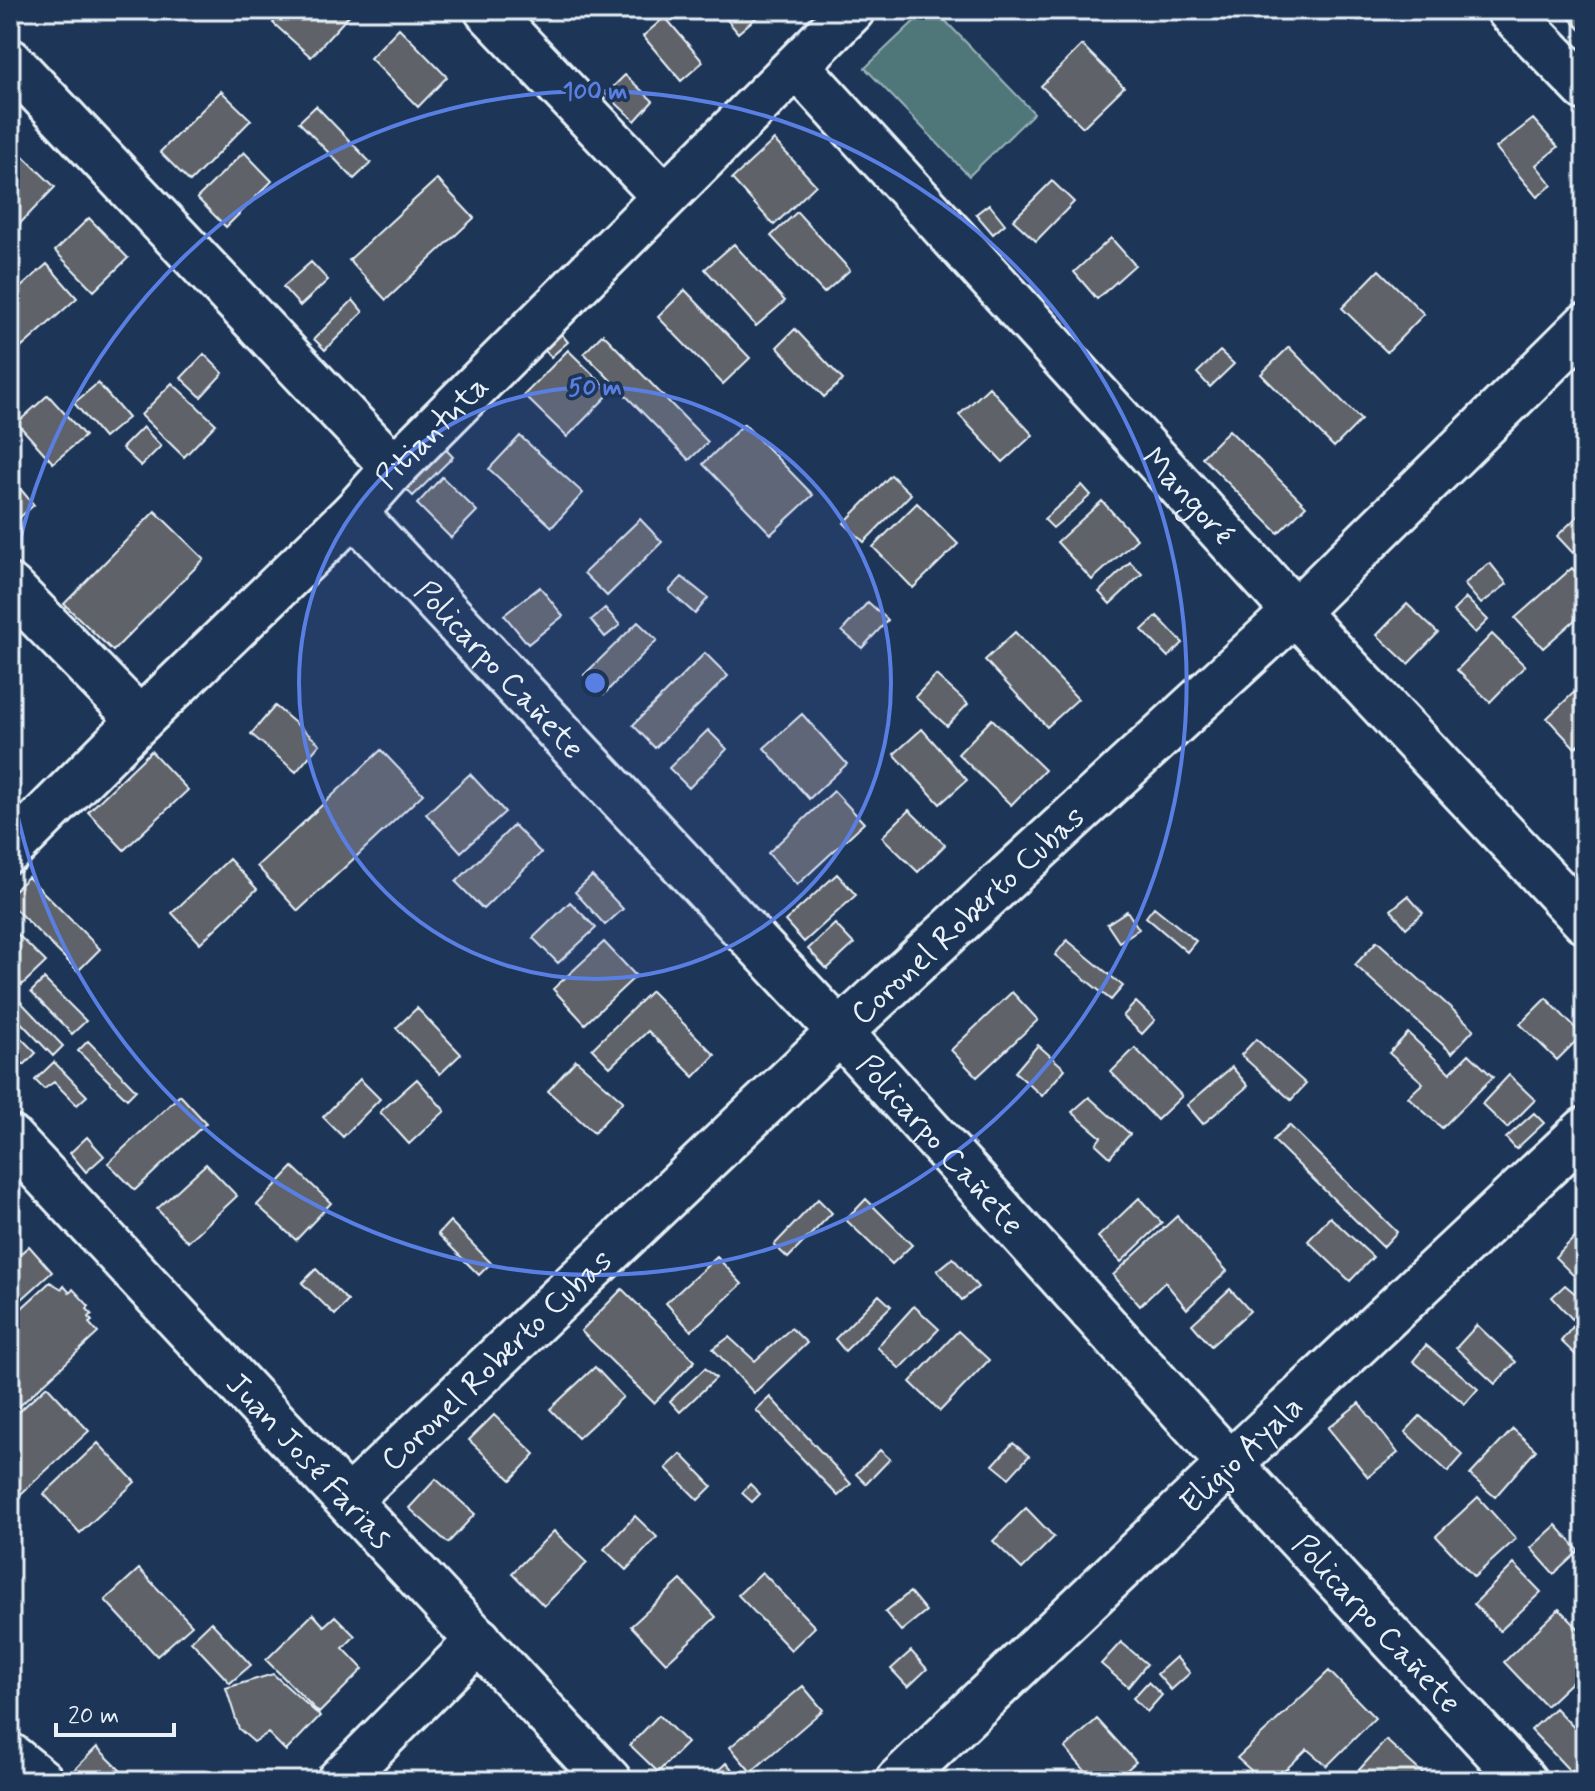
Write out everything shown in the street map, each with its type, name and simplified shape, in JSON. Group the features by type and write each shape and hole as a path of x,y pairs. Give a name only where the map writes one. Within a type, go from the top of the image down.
{"street":[{"path":"487,10 664,196"},
{"name":"Pitiantuta","path":"10,850 354,513 394,468 852,10"},
{"path":"1509,10 1585,88"},
{"path":"10,61 394,468"},
{"name":"Mangoré","path":"798,67 1295,612 1585,921"},
{"name":"Coronel Roberto Cubas","path":"348,1500 840,1032 1295,612 1585,326"},
{"name":"Policarpo Cañete","path":"354,513 840,1032 1230,1464 1524,1781"},
{"path":"10,587 140,720"},
{"name":"Eligio Ayala","path":"898,1781 1585,1130"},
{"name":"Juan José Farias","path":"10,1138 609,1781"},
{"path":"339,1781 479,1640"},
{"path":"10,1756 41,1781"}],"green space":[{"path":"926,10 935,10 1034,113 969,176 865,68"}],"building":[{"path":"285,10 354,10 311,57 273,23"},
{"path":"719,10 765,10 738,33"},
{"path":"1569,10 1585,10 1585,34 1565,14"},
{"path":"665,17 703,62 681,81 643,36"},
{"path":"399,28 447,77 418,107 370,58"},
{"path":"1082,45 1124,87 1083,127 1041,86"},
{"path":"625,75 653,101 635,121 606,94"},
{"path":"221,91 251,120 190,182 160,152"},
{"path":"316,106 371,163 354,179 299,122"},
{"path":"1533,119 1558,147 1536,165 1552,185 1537,197 1496,148"},
{"path":"774,140 816,185 774,225 732,179"},
{"path":"244,152 272,181 226,227 197,198"},
{"path":"23,156 55,187 10,234 10,170"},
{"path":"437,179 474,218 386,300 349,260"},
{"path":"1052,181 1074,202 1036,241 1013,220"},
{"path":"989,204 1005,224 993,234 976,214"},
{"path":"797,212 850,270 824,293 771,236"},
{"path":"89,218 128,258 94,291 55,251"},
{"path":"1111,238 1135,265 1097,299 1074,272"},
{"path":"734,244 785,301 756,326 705,269"},
{"path":"311,262 328,280 300,306 283,287"},
{"path":"47,264 77,298 22,347 10,333 10,297"},
{"path":"1379,270 1424,314 1387,352 1342,308"},
{"path":"685,290 750,358 723,384 658,317"},
{"path":"353,300 363,312 325,350 314,339"},
{"path":"795,329 843,380 824,397 777,347"},
{"path":"558,330 568,342 551,357 541,346"},
{"path":"603,334 708,442 689,460 584,353"},
{"path":"1289,347 1361,420 1334,447 1261,374"},
{"path":"568,350 611,392 567,437 524,395"},
{"path":"1220,351 1234,364 1210,387 1197,373"},
{"path":"204,354 223,373 201,397 181,378"},
{"path":"98,383 128,418 104,438 74,403"},
{"path":"172,383 216,424 184,457 141,415"},
{"path":"989,387 1033,435 1003,462 959,415"},
{"path":"48,395 85,436 53,463 17,423"},
{"path":"1585,418 1585,439 1575,428"},
{"path":"744,424 813,495 771,534 703,464"},
{"path":"143,427 161,446 141,466 122,448"},
{"path":"1229,430 1306,506 1278,533 1202,457"},
{"path":"520,436 583,493 552,527 489,469"},
{"path":"439,442 453,457 413,496 399,482"},
{"path":"891,475 911,494 864,542 844,523"},
{"path":"442,477 477,511 451,538 417,504"},
{"path":"10,479 34,505 10,526"},
{"path":"1082,485 1091,495 1053,528 1044,519"},
{"path":"1102,501 1137,539 1092,580 1057,542"},
{"path":"917,503 958,544 913,588 873,547"},
{"path":"1585,509 1585,541 1573,553 1557,536"},
{"path":"155,511 204,559 113,651 64,604"},
{"path":"640,519 662,542 607,596 584,573"},
{"path":"1130,562 1142,574 1110,604 1099,592"},
{"path":"1490,563 1507,584 1481,604 1464,584"},
{"path":"1572,568 1585,582 1585,611 1543,648 1515,618"},
{"path":"682,577 708,598 695,614 669,591"},
{"path":"540,587 563,616 528,644 504,615"},
{"path":"1466,598 1488,620 1475,633 1453,611"},
{"path":"868,602 888,620 862,648 842,631"},
{"path":"1407,604 1438,633 1408,664 1377,635"},
{"path":"605,608 620,625 605,637 591,620"},
{"path":"1157,616 1183,643 1168,657 1142,630"},
{"path":"638,622 657,640 604,694 584,675"},
{"path":"1015,632 1078,699 1047,727 985,660"},
{"path":"1492,634 1525,666 1490,702 1457,670"},
{"path":"705,653 728,676 655,748 633,725"},
{"path":"936,675 968,704 947,726 915,697"},
{"path":"1585,682 1585,739 1575,748 1547,718"},
{"path":"275,706 320,744 296,772 251,734"},
{"path":"802,714 847,764 809,799 764,748"},
{"path":"992,719 1045,770 1011,805 958,754"},
{"path":"922,729 967,780 940,804 894,754"},
{"path":"708,730 727,749 689,788 669,768"},
{"path":"381,750 423,794 298,911 257,866"},
{"path":"151,751 188,790 124,850 88,812"},
{"path":"470,774 505,812 461,852 426,814"},
{"path":"834,791 864,823 797,885 768,853"},
{"path":"909,810 945,845 918,872 882,837"},
{"path":"514,825 541,853 483,909 456,882"},
{"path":"229,859 257,889 200,943 172,913"},
{"path":"837,874 856,895 804,942 785,921"},
{"path":"592,876 623,909 605,925 575,892"},
{"path":"28,877 100,949 78,971 10,904 10,894"},
{"path":"1408,896 1423,913 1406,928 1391,910"},
{"path":"570,902 596,928 558,963 533,938"},
{"path":"1154,907 1196,941 1187,952 1146,917"},
{"path":"1127,911 1139,929 1119,942 1107,924"},
{"path":"835,924 854,944 827,969 808,949"},
{"path":"10,927 46,962 22,985 10,973"},
{"path":"1067,940 1123,986 1111,1000 1055,955"},
{"path":"1377,941 1474,1029 1452,1053 1355,965"},
{"path":"604,942 636,976 585,1024 553,989"},
{"path":"44,979 86,1021 72,1034 31,992"},
{"path":"651,991 715,1055 694,1077 648,1031 610,1067 592,1049"},
{"path":"1012,992 1038,1020 977,1077 951,1050"},
{"path":"1546,998 1582,1035 1557,1060 1520,1024"},
{"path":"18,999 63,1046 53,1056 10,1011"},
{"path":"1136,1002 1155,1020 1142,1034 1123,1016"},
{"path":"417,1008 461,1054 440,1074 396,1028"},
{"path":"10,1027 36,1053 24,1065 10,1050"},
{"path":"1408,1033 1450,1073 1469,1054 1493,1077 1442,1128 1408,1097 1423,1083 1389,1053"},
{"path":"1256,1039 1306,1084 1291,1100 1241,1055"},
{"path":"88,1041 136,1090 127,1099 78,1051"},
{"path":"1038,1045 1065,1069 1042,1096 1015,1072"},
{"path":"1135,1048 1182,1096 1157,1120 1111,1072"},
{"path":"576,1060 623,1101 594,1133 548,1091"},
{"path":"54,1062 87,1096 77,1105 54,1082 44,1089 35,1080"},
{"path":"1232,1067 1248,1086 1203,1124 1187,1105"},
{"path":"1509,1075 1535,1100 1507,1128 1482,1104"},
{"path":"360,1079 380,1099 343,1137 323,1117"},
{"path":"417,1079 445,1111 409,1144 380,1112"},
{"path":"180,1095 206,1123 135,1190 108,1163"},
{"path":"1089,1097 1130,1134 1110,1157 1096,1144 1101,1137 1072,1112"},
{"path":"1534,1113 1544,1123 1516,1149 1506,1138"},
{"path":"1289,1125 1397,1232 1383,1247 1273,1140"},
{"path":"87,1137 104,1156 86,1172 70,1153"},
{"path":"206,1164 237,1196 188,1242 157,1209"},
{"path":"293,1167 331,1203 296,1240 257,1205"},
{"path":"1139,1198 1162,1223 1121,1262 1098,1237"},
{"path":"818,1199 832,1213 788,1258 774,1245"},
{"path":"866,1199 912,1245 892,1264 846,1220"},
{"path":"1177,1216 1227,1271 1187,1309 1165,1282 1140,1306 1113,1275"},
{"path":"1330,1217 1373,1257 1350,1281 1308,1241"},
{"path":"450,1221 491,1263 479,1275 438,1234"},
{"path":"1575,1237 1585,1248 1585,1287 1555,1257"},
{"path":"29,1246 52,1272 10,1310 10,1263"},
{"path":"717,1257 742,1284 691,1331 666,1303"},
{"path":"953,1258 978,1287 962,1300 937,1271"},
{"path":"316,1269 348,1301 335,1315 302,1283"},
{"path":"50,1282 62,1289 64,1286 70,1293 73,1289 89,1306 87,1309 92,1314 89,1317 92,1321 89,1323 98,1333 10,1415 10,1319"},
{"path":"1565,1285 1585,1302 1585,1364 1561,1341 1576,1323 1552,1297"},
{"path":"622,1289 695,1361 654,1403 581,1331"},
{"path":"1230,1289 1250,1311 1211,1346 1192,1324"},
{"path":"879,1295 891,1306 845,1351 835,1339"},
{"path":"914,1306 939,1329 900,1369 877,1347"},
{"path":"1477,1325 1516,1362 1495,1384 1456,1348"},
{"path":"791,1328 807,1343 754,1393 713,1349 729,1337 755,1361"},
{"path":"958,1331 989,1360 940,1411 910,1382"},
{"path":"1426,1345 1478,1389 1465,1404 1413,1361"},
{"path":"595,1367 623,1397 578,1438 550,1409"},
{"path":"705,1368 716,1378 680,1412 670,1401"},
{"path":"47,1386 89,1431 10,1504 10,1420"},
{"path":"770,1397 851,1484 838,1496 756,1410"},
{"path":"1359,1403 1398,1453 1368,1477 1328,1428"},
{"path":"494,1415 535,1454 511,1480 469,1440"},
{"path":"1420,1416 1463,1455 1448,1472 1405,1432"},
{"path":"1513,1429 1536,1450 1495,1497 1470,1475"},
{"path":"98,1443 135,1482 80,1533 44,1494"},
{"path":"1013,1443 1029,1456 1009,1478 993,1465"},
{"path":"880,1450 890,1459 866,1484 856,1474"},
{"path":"681,1454 712,1486 698,1500 666,1468"},
{"path":"436,1479 475,1514 448,1543 409,1508"},
{"path":"750,1484 760,1494 752,1502 742,1493"},
{"path":"1478,1497 1516,1539 1474,1577 1436,1536"},
{"path":"1026,1508 1054,1537 1022,1569 993,1541"},
{"path":"635,1516 657,1537 626,1570 604,1549"},
{"path":"1556,1525 1579,1551 1554,1574 1531,1548"},
{"path":"554,1531 587,1563 544,1606 512,1573"},
{"path":"1514,1564 1541,1592 1500,1631 1474,1604"},
{"path":"139,1569 192,1625 157,1656 105,1600"},
{"path":"762,1572 815,1627 791,1650 738,1595"},
{"path":"681,1580 716,1617 666,1663 631,1626"},
{"path":"910,1592 926,1611 901,1631 885,1612"},
{"path":"1559,1609 1585,1635 1585,1669 1546,1706 1504,1662"},
{"path":"313,1614 324,1626 335,1616 355,1636 343,1648 363,1669 319,1713 266,1660"},
{"path":"211,1622 251,1665 230,1683 191,1641"},
{"path":"1121,1642 1147,1664 1128,1687 1101,1664"},
{"path":"911,1651 927,1669 908,1687 891,1669"},
{"path":"1176,1657 1190,1673 1171,1690 1157,1674"},
{"path":"1329,1671 1375,1718 1327,1766 1307,1749 1274,1781 1263,1781 1237,1758"},
{"path":"273,1674 320,1716 286,1751 268,1733 254,1742 239,1729 226,1688"},
{"path":"1148,1682 1162,1695 1147,1712 1133,1698"},
{"path":"803,1686 823,1710 751,1772 730,1747"},
{"path":"1555,1708 1585,1739 1585,1759 1571,1772 1531,1730"},
{"path":"659,1715 687,1743 658,1772 630,1745"},
{"path":"1097,1719 1136,1762 1114,1781 1094,1781 1065,1748"},
{"path":"1386,1740 1431,1781 1349,1781"},
{"path":"97,1747 131,1781 63,1781"},
{"path":"726,1763 744,1781 707,1781"}]}
